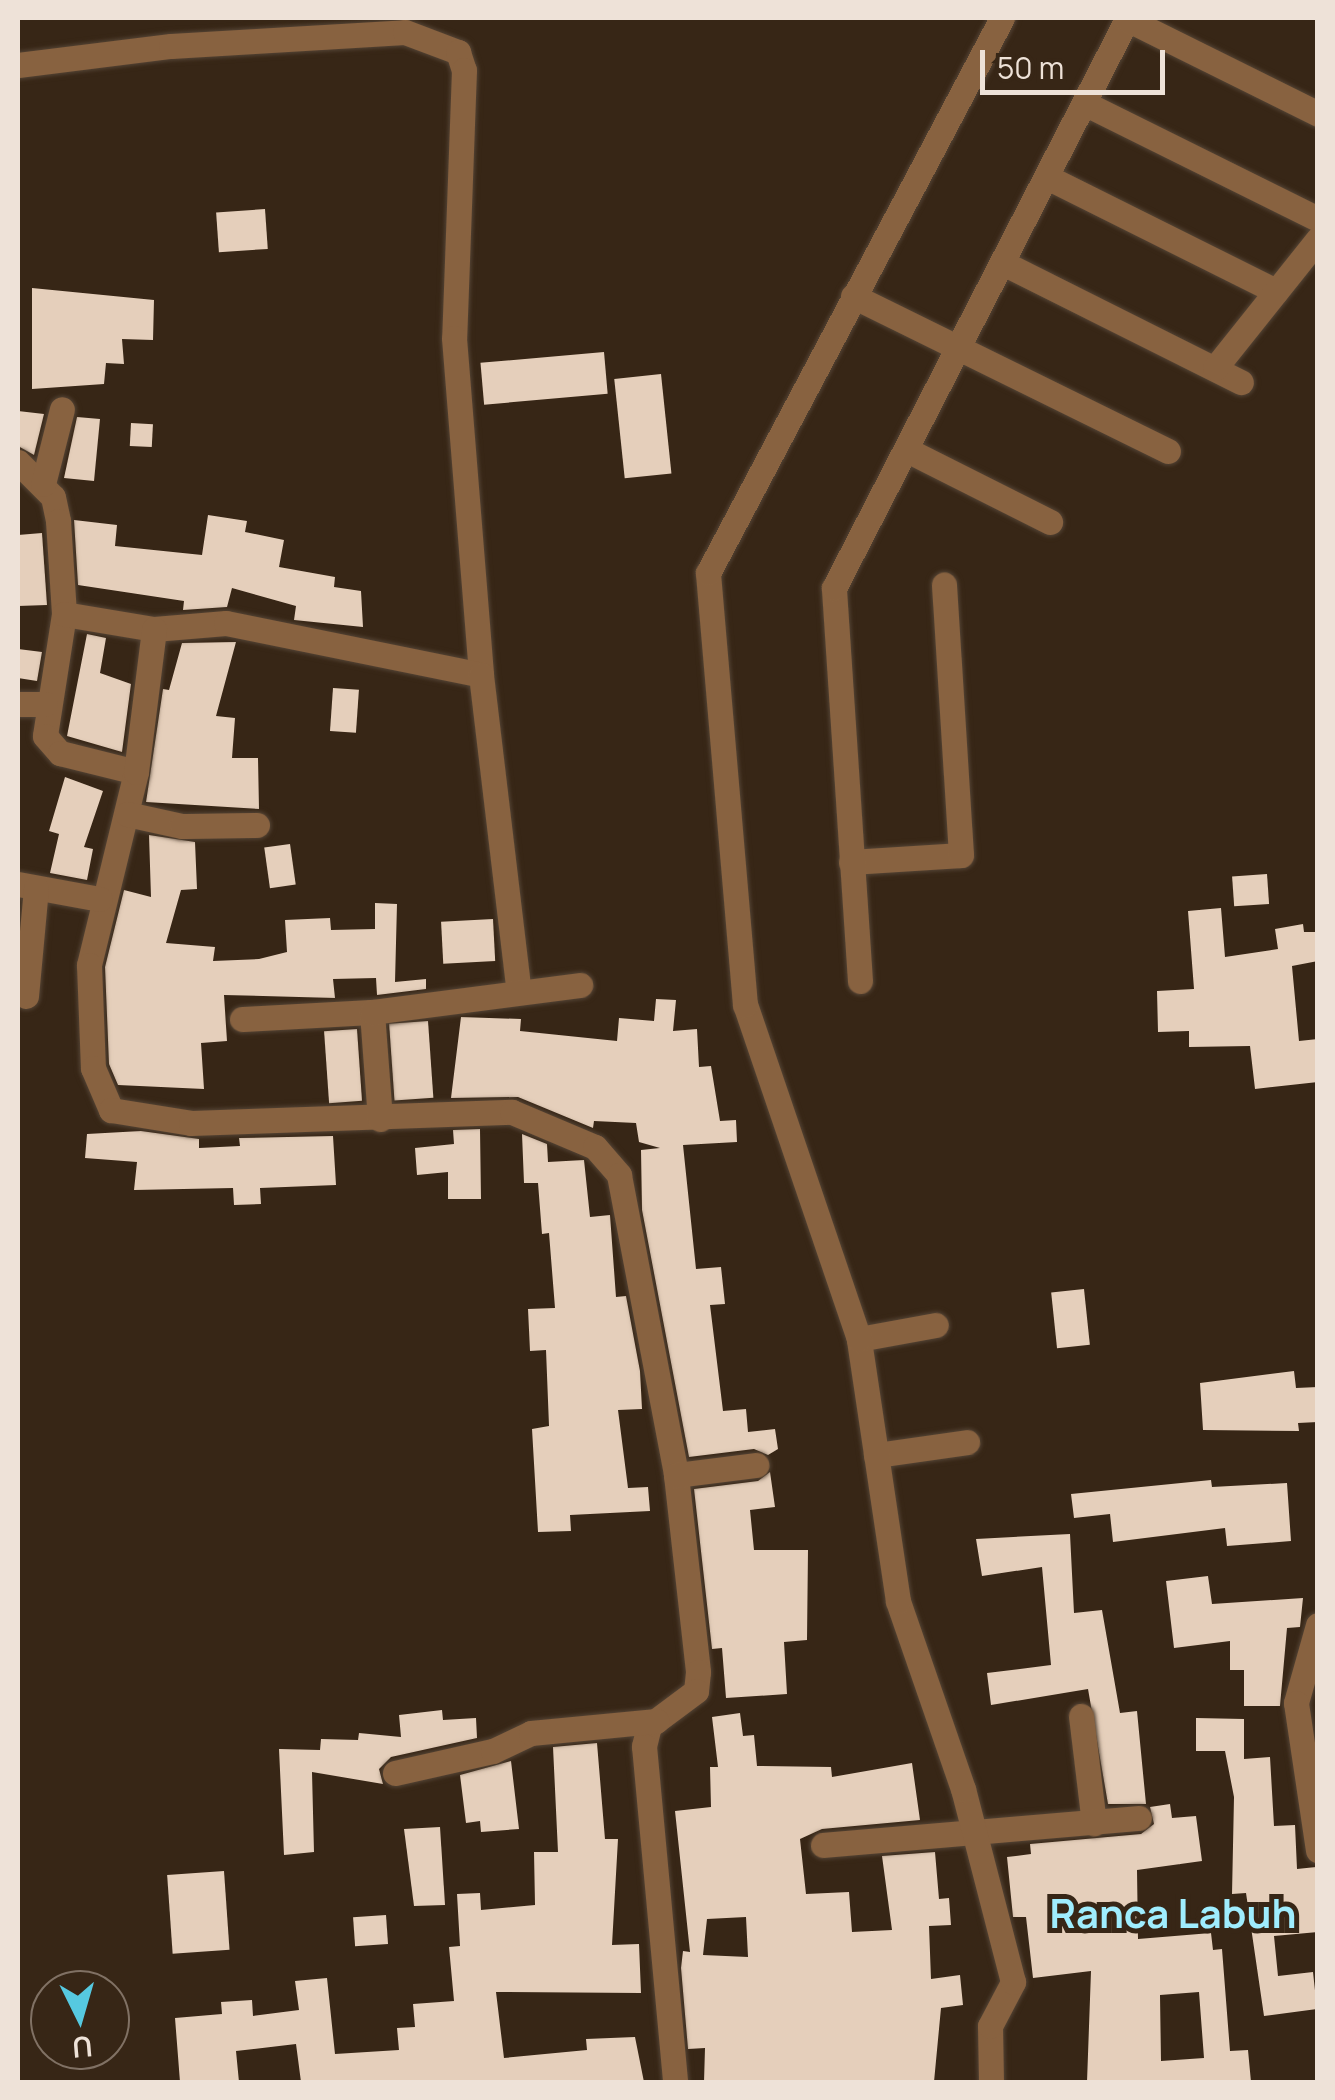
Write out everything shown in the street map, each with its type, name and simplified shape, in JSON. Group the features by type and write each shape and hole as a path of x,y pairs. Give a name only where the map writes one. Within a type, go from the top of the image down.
{"street":[{"path":"990,2082 990,2026 1012,1982 971,1836 964,1788 898,1601 859,1339 745,1006 708,572 1002,18"},
{"path":"860,982 834,588 909,451 1127,19 1318,114"},
{"path":"18,66 171,46 406,32 458,52 464,70 454,338 481,676 519,992"},
{"path":"1084,103 1318,219"},
{"path":"1047,177 1276,291"},
{"path":"1214,368 1318,240"},
{"path":"1003,263 1241,382"},
{"path":"853,296 1168,451"},
{"path":"43,484 62,409"},
{"path":"909,451 1050,522"},
{"path":"18,462 43,484 58,521 64,614 44,704 48,746 136,772"},
{"path":"851,862 961,854 944,584"},
{"path":"64,614 154,629 226,622 481,676"},
{"path":"154,629 136,772 100,899 88,1000 93,1068 111,1110 172,1123 512,1112 606,1157 627,1198 676,1475 698,1682 690,1698 656,1720 645,1734 645,1776 675,2082"},
{"path":"18,704 44,704"},
{"path":"127,814 182,826 257,826"},
{"path":"26,996 27,886 100,899"},
{"path":"242,1019 372,1012 580,985"},
{"path":"372,1012 380,1119"},
{"path":"859,1339 936,1325"},
{"path":"876,1454 967,1442"},
{"path":"676,1475 756,1465"},
{"path":"1318,1625 1296,1702 1318,1850"},
{"path":"1081,1716 1094,1823"},
{"path":"396,1773 494,1751 531,1733 656,1720"},
{"path":"822,1845 971,1836 1139,1818"}],"building":[{"path":"265,209 268,249 219,252 216,212"},
{"path":"32,288 154,300 153,340 122,339 124,364 106,363 104,384 32,389"},
{"path":"604,352 608,394 484,405 480,363"},
{"path":"661,374 671,473 625,478 614,379"},
{"path":"18,411 44,414 34,455 18,446"},
{"path":"77,417 100,419 94,481 64,478"},
{"path":"131,423 153,424 152,447 130,446"},
{"path":"208,515 247,521 245,532 284,540 279,567 335,577 334,587 361,591 363,627 294,620 296,606 232,588 227,607 183,610 184,601 78,585 74,520 117,525 115,546 202,555"},
{"path":"42,533 47,605 18,606 18,535"},
{"path":"87,634 106,638 100,673 131,684 122,752 67,736"},
{"path":"236,642 216,716 235,718 232,758 258,758 259,809 146,802 163,689 169,690 182,643"},
{"path":"18,649 42,652 37,681 18,678"},
{"path":"333,688 359,690 356,733 330,731"},
{"path":"65,777 103,791 84,847 93,849 87,880 50,873 59,834 49,831"},
{"path":"149,835 195,842 197,889 181,890 166,943 215,947 213,961 259,959 287,952 285,920 330,918 331,930 375,929 375,903 397,904 395,982 426,979 426,989 377,995 376,978 333,979 335,998 224,995 227,1041 201,1043 204,1089 118,1085 109,1064 105,967 124,890 151,897"},
{"path":"290,844 296,885 270,888 264,848"},
{"path":"1267,874 1269,904 1234,906 1232,876"},
{"path":"1221,908 1225,957 1278,949 1275,929 1303,924 1304,932 1318,932 1318,961 1292,966 1299,1041 1318,1039 1318,1082 1255,1089 1250,1046 1189,1047 1189,1031 1158,1032 1157,991 1194,989 1188,911"},
{"path":"493,919 495,961 443,964 441,922"},
{"path":"656,999 676,1000 673,1031 697,1029 699,1067 711,1066 720,1121 736,1120 737,1142 683,1145 696,1269 721,1267 725,1304 710,1305 723,1411 746,1409 748,1432 775,1429 778,1449 768,1455 754,1449 689,1457 642,1210 641,1150 660,1148 639,1142 636,1123 594,1121 593,1128 518,1097 451,1098 461,1017 521,1019 520,1031 617,1041 619,1018 654,1021"},
{"path":"428,1021 433,1098 394,1101 389,1024"},
{"path":"357,1029 362,1101 329,1103 324,1031"},
{"path":"480,1129 481,1199 448,1199 448,1172 417,1175 415,1148 454,1144 453,1130"},
{"path":"141,1131 199,1139 199,1148 240,1146 239,1138 333,1136 336,1185 260,1188 261,1204 234,1205 233,1188 134,1190 137,1162 85,1158 87,1134"},
{"path":"522,1134 547,1144 548,1162 584,1160 590,1217 610,1215 616,1297 626,1296 640,1371 642,1409 618,1410 628,1488 648,1487 650,1511 570,1515 571,1531 538,1532 532,1429 549,1426 546,1350 530,1351 528,1309 555,1308 549,1233 542,1234 538,1183 524,1183"},
{"path":"1084,1289 1090,1345 1057,1348 1051,1292"},
{"path":"1294,1371 1296,1388 1318,1387 1318,1422 1298,1423 1299,1431 1203,1430 1200,1383"},
{"path":"770,1472 775,1507 750,1510 754,1550 808,1550 807,1640 784,1642 787,1694 726,1698 722,1648 712,1649 694,1489 758,1481"},
{"path":"1211,1480 1212,1487 1287,1483 1291,1541 1227,1546 1225,1528 1113,1542 1110,1514 1074,1518 1071,1494"},
{"path":"1070,1534 1074,1613 1102,1610 1120,1713 1137,1711 1146,1804 1108,1804 1088,1689 991,1705 987,1673 1051,1665 1042,1567 982,1576 976,1539"},
{"path":"1208,1576 1212,1604 1303,1598 1300,1627 1287,1628 1280,1706 1244,1706 1244,1670 1230,1670 1230,1641 1174,1648 1166,1581"},
{"path":"442,1710 443,1720 476,1718 477,1738 391,1757 379,1769 383,1784 312,1772 314,1852 284,1855 279,1749 320,1750 321,1739 358,1740 359,1733 401,1737 399,1715"},
{"path":"740,1713 743,1736 754,1735 757,1766 831,1767 832,1777 912,1763 920,1820 822,1829 800,1839 806,1894 849,1892 852,1932 892,1930 882,1856 935,1852 939,1899 949,1898 951,1925 929,1926 931,1979 960,1975 963,2005 941,2008 934,2082 704,2082 705,2048 688,2049 681,1968 683,1951 690,1952 675,1811 711,1807 710,1767 718,1767 712,1717","holes":["746,1917 748,1957 703,1955 707,1919"]},
{"path":"1196,1718 1244,1719 1244,1759 1270,1757 1274,1826 1295,1825 1297,1869 1316,1867 1318,1932 1274,1936 1278,1976 1313,1972 1317,2009 1264,2016 1246,1893 1232,1894 1234,1797 1225,1751 1196,1751"},
{"path":"597,1743 605,1839 618,1839 612,1945 639,1944 641,1993 496,1992 504,2058 587,2050 586,2039 635,2037 644,2082 301,2082 296,2044 236,2051 239,2082 180,2082 175,2018 222,2014 221,2002 252,2000 253,2016 299,2010 295,1981 327,1978 335,2054 399,2050 397,2028 415,2027 413,2004 454,2001 449,1947 460,1946 457,1894 480,1893 481,1910 535,1905 534,1852 558,1852 553,1747"},
{"path":"511,1761 519,1829 481,1832 480,1821 466,1823 460,1775"},
{"path":"1170,1804 1172,1818 1196,1816 1202,1861 1137,1870 1138,1939 1211,1933 1213,1950 1222,1949 1230,2051 1248,2050 1251,2082 1087,2082 1091,1971 1033,1978 1026,1917 1013,1917 1007,1857 1031,1854 1030,1844 1141,1834 1154,1824 1150,1807","holes":["1199,1992 1204,2058 1161,2061 1160,1995"]},
{"path":"440,1827 445,1905 414,1906 404,1829"},
{"path":"224,1871 230,1950 173,1954 167,1875"},
{"path":"386,1915 388,1944 355,1946 353,1917"}],"district":[{"name":"Ranca Labuh","path":"1173,1913"}]}
